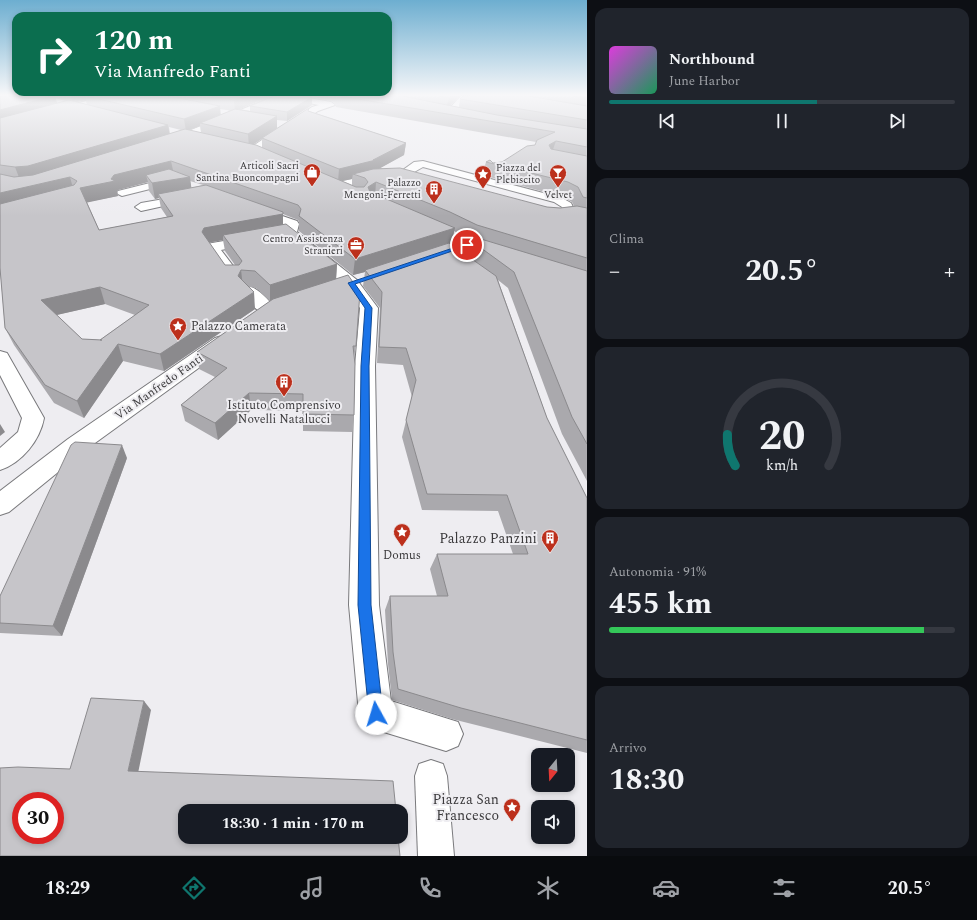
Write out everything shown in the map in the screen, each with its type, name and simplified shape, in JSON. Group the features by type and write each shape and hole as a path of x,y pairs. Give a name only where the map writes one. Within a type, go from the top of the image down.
{"street":[{"path":"160,145 188,136 209,142"},
{"path":"251,152 273,136"},
{"path":"237,148 266,157"},
{"path":"398,177 418,164 423,164 484,179 558,200 567,205 577,216 560,216"},
{"path":"336,187 371,178 398,177 413,181"},
{"path":"122,193 180,178 196,193"},
{"path":"324,182 353,194"},
{"path":"141,207 196,193"},
{"path":"244,206 292,224 290,233"},
{"path":"234,277 212,247 290,233 349,283 369,308 365,366 364,605 376,714 446,734"},
{"path":"411,263 448,243 473,247"},
{"path":"448,243 467,265"},
{"name":"Via Manfredo Fanti","path":"0,505 76,446 244,326 274,308 249,291"},
{"path":"0,356 33,418 32,427 25,441 0,461"},
{"path":"431,776 436,856"}],"building":[{"path":"0,136 131,136 28,166 15,167 0,165"},
{"path":"162,136 216,136 256,145 356,187 364,187 368,182 365,178 353,174 373,169 400,168 547,207 560,208 577,206 587,208 587,258 477,225 450,212 376,182 368,187 370,192 455,228 355,259 299,216 301,209 298,205 171,161 114,175 111,179 115,181 80,188 99,230 173,216 158,194 206,185 283,212 283,214 204,228 202,232 225,265 239,265 242,261 223,235 286,224 337,264 270,285 255,271 241,270 238,276 254,292 160,354 118,344 77,401 45,385 5,328 0,268 0,204 74,185 77,181 70,177 0,193 0,174 14,177 33,175","holes":["100,287 149,305 100,340 82,339 41,300"]},
{"path":"265,136 384,136 406,143 373,160 376,160 339,169 262,138"},
{"path":"546,136 587,136 587,147 556,141 549,145 551,149 587,156 587,198 583,197 578,187 568,182 486,162 490,160 493,163 502,162 527,146 535,145 537,140"},
{"path":"169,169 190,177 152,183 146,175"},
{"path":"471,236 587,271 587,444 572,417 514,272 466,237"},
{"path":"449,243 496,276 547,418 587,498 587,740 461,708 398,689 393,652 390,596 448,596 437,554 528,554 507,495 427,494 406,420 416,380 406,348 379,347 382,292 365,270"},
{"path":"348,275 360,292 356,346 353,346 355,364 354,415 303,414 303,394 249,393 215,423 181,405 227,368 197,352 273,299"},
{"path":"75,442 122,445 53,626 0,623 0,596 71,445"},
{"path":"91,698 144,701 128,771 393,781 395,804 178,804 178,844 399,844 400,856 0,856 0,768 18,767 70,769"}],"place":[{"name":"Articoli Sacri Santina Buoncompagni","path":"312,187"},
{"name":"Velvet","path":"558,188"},
{"name":"Piazza del Plebiscito","path":"483,189"},
{"name":"Palazzo Mengoni-Ferretti","path":"434,204"},
{"name":"Centro Assistenza Stranieri","path":"356,260"},
{"name":"Palazzo Camerata","path":"178,341"},
{"name":"Istituto Comprensivo Novelli Natalucci","path":"284,397"},
{"name":"Domus","path":"402,547"},
{"name":"Palazzo Panzini","path":"550,553"},
{"name":"Piazza San Francesco","path":"512,822"}],"route":[{"path":"376,714 364,605 366,489 365,366 369,308 351,283 467,245"}]}
